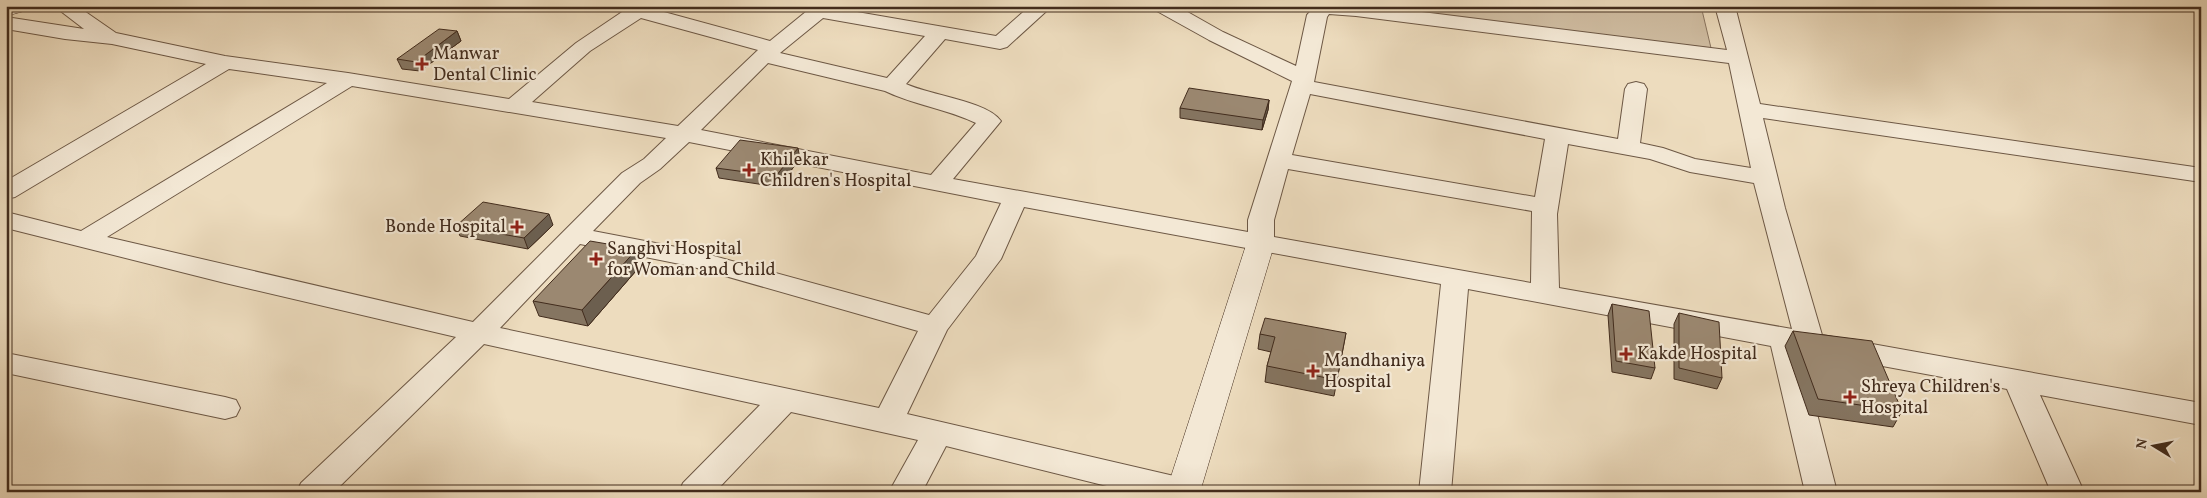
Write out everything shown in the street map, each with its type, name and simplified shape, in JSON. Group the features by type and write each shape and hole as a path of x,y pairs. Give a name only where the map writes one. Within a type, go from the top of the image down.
{"street":[{"path":"6,10 20,6"},
{"path":"64,6 112,38"},
{"path":"313,492 478,334 631,178 652,164 769,52 822,9 1000,43 1042,6"},
{"path":"1162,6 1303,82 1655,153 1707,169 1765,178"},
{"path":"1725,6 1739,58 1765,178 1796,340 1821,492"},
{"path":"514,106 583,46 623,19 635,8 769,52 963,108 990,120 936,184"},
{"path":"6,220 478,334 888,421 1185,492 1261,242 1261,220 1303,82 1317,14 1324,8 1356,10 1739,58"},
{"path":"6,23 112,38 225,62 348,79 684,134 936,184 2201,414"},
{"path":"892,86 940,32"},
{"path":"6,192 225,62"},
{"path":"84,240 348,79"},
{"path":"1628,148 1636,89"},
{"path":"1750,109 2201,175"},
{"path":"1545,294 1546,206 1558,134"},
{"path":"1278,160 1546,206"},
{"path":"888,421 935,326 988,259 1016,198"},
{"path":"573,235 692,258 935,326"},
{"path":"1435,492 1455,278"},
{"path":"6,363 225,408"},
{"path":"2018,380 2068,492"},
{"path":"695,492 784,400"},
{"path":"906,492 937,433"}],"shaded area":[{"path":"1358,6 1701,6 1711,48"}],"building":[{"path":"439,29 457,31 416,62 397,59"},
{"path":"1189,88 1269,100 1263,120 1180,108"},
{"path":"740,140 798,148 776,176 716,168"},
{"path":"483,202 549,214 524,238 456,226"},
{"path":"590,241 637,249 582,310 533,301"},
{"path":"1612,304 1649,311 1655,368 1616,361"},
{"path":"1679,313 1719,322 1722,378 1679,368"},
{"path":"1265,318 1346,333 1337,380 1267,366 1275,337 1260,334"},
{"path":"1793,331 1872,341 1902,411 1818,399"}],"place":[{"name":"Manwar Dental Clinic","path":"422,64"},
{"name":"Khilekar Children's Hospital","path":"749,170"},
{"name":"Bonde Hospital","path":"517,227"},
{"name":"Sanghvi Hospital for Woman and Child","path":"596,259"},
{"name":"Kakde Hospital","path":"1626,354"},
{"name":"Mandhaniya Hospital","path":"1313,371"},
{"name":"Shreya Children's Hospital","path":"1850,397"}]}
